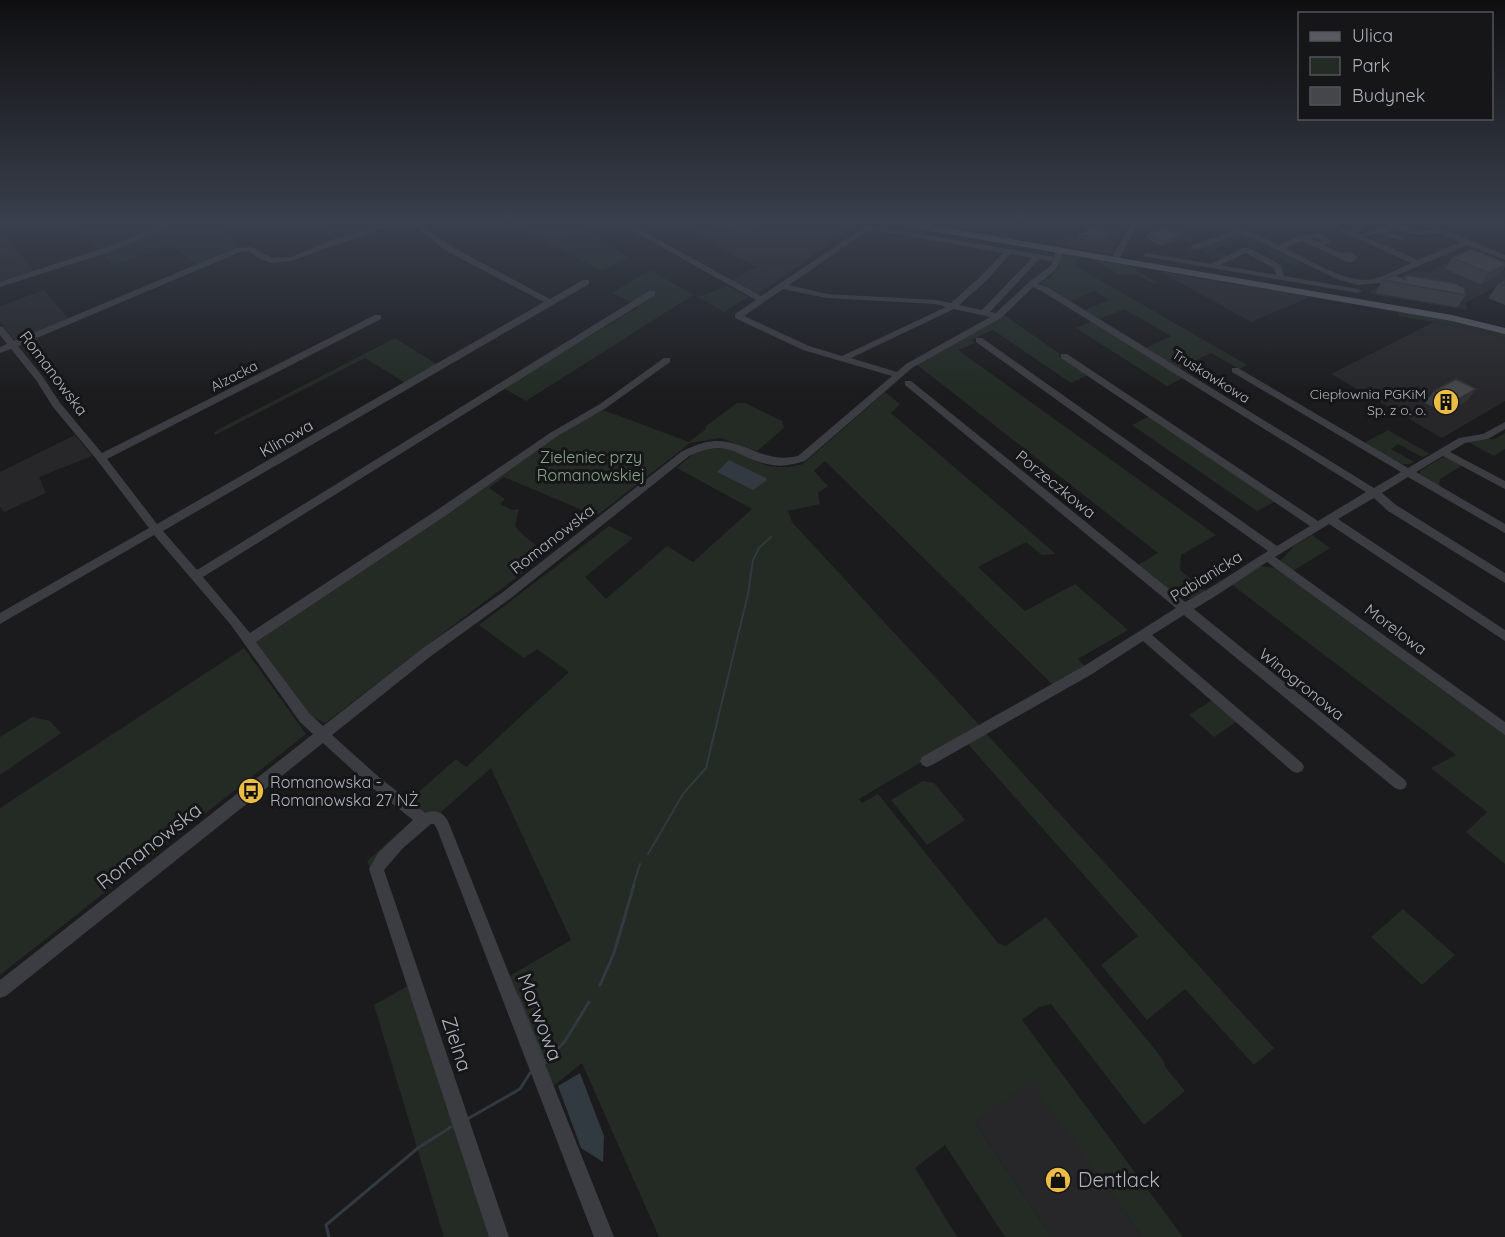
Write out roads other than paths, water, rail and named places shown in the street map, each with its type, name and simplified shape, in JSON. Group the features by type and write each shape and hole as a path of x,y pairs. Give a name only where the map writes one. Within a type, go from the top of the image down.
{"main road":[{"path":"1285,281 1359,292 1505,331"}],"street":[{"path":"0,350 164,281"},
{"path":"509,281 550,302"},
{"path":"727,281 762,300"},
{"path":"789,281 738,316 806,348 903,379"},
{"path":"843,359 952,305 981,281"},
{"path":"985,312 1015,281"},
{"name":"Romanowska","path":"0,990 427,652 507,595 688,453 702,445 718,443 730,445 772,462 788,463 798,460 818,447 903,379 916,361 998,316 1037,281"},
{"path":"1300,281 1359,292 1378,281"},
{"path":"1345,281 1359,292"},
{"name":"Klinowa","path":"0,619 586,282"},
{"name":"Truskawkowa","path":"1032,284 1046,290 1375,493 1392,508 1505,579"},
{"path":"782,286 827,296 936,302 998,316"},
{"path":"197,575 652,293"},
{"name":"Alzacka","path":"101,458 378,317"},
{"name":"Romanowska","path":"0,329 40,380 56,405 101,458 156,530 197,575 249,640 305,718 323,734"},
{"name":"Morelowa","path":"979,340 1272,554 1505,729"},
{"path":"1064,356 1505,636"},
{"path":"249,640 426,524 553,435 603,406 667,360"},
{"path":"1235,370 1505,529"},
{"name":"Porzeczkowa","path":"903,379 1185,608"},
{"name":"Pabianicka","path":"927,761 1145,636 1185,608 1215,592 1235,576 1462,440 1485,437 1505,425"},
{"path":"1443,452 1505,485"},
{"name":"Winogronowa","path":"1185,608 1400,784"},
{"path":"1145,636 1297,767"},
{"path":"323,734 375,782 428,819"},
{"name":"Zielna","path":"428,819 378,864 376,869 499,1237"},
{"name":"Morwowa","path":"428,819 439,819 443,826 604,1237"}],"waterway":[{"path":"648,854 683,794 706,768 748,594 753,560 759,548 771,537"},
{"path":"633,886 640,864"},
{"path":"600,985 614,953 634,885"},
{"path":"518,997 545,1063 565,1041 589,1002"},
{"path":"469,1118 520,1089 530,1073"},
{"path":"329,1237 326,1225 418,1148 451,1127"}],"place":[{"name":"Ciepłownia PGKiM Sp. z o. o.","path":"1446,402"},
{"name":"Romanowska - Romanowska 27 NŻ","path":"251,791"},
{"name":"Dentlack","path":"1058,1180"}],"park label":[{"name":"Zieleniec przy Romanowskiej","path":"591,466"}]}
